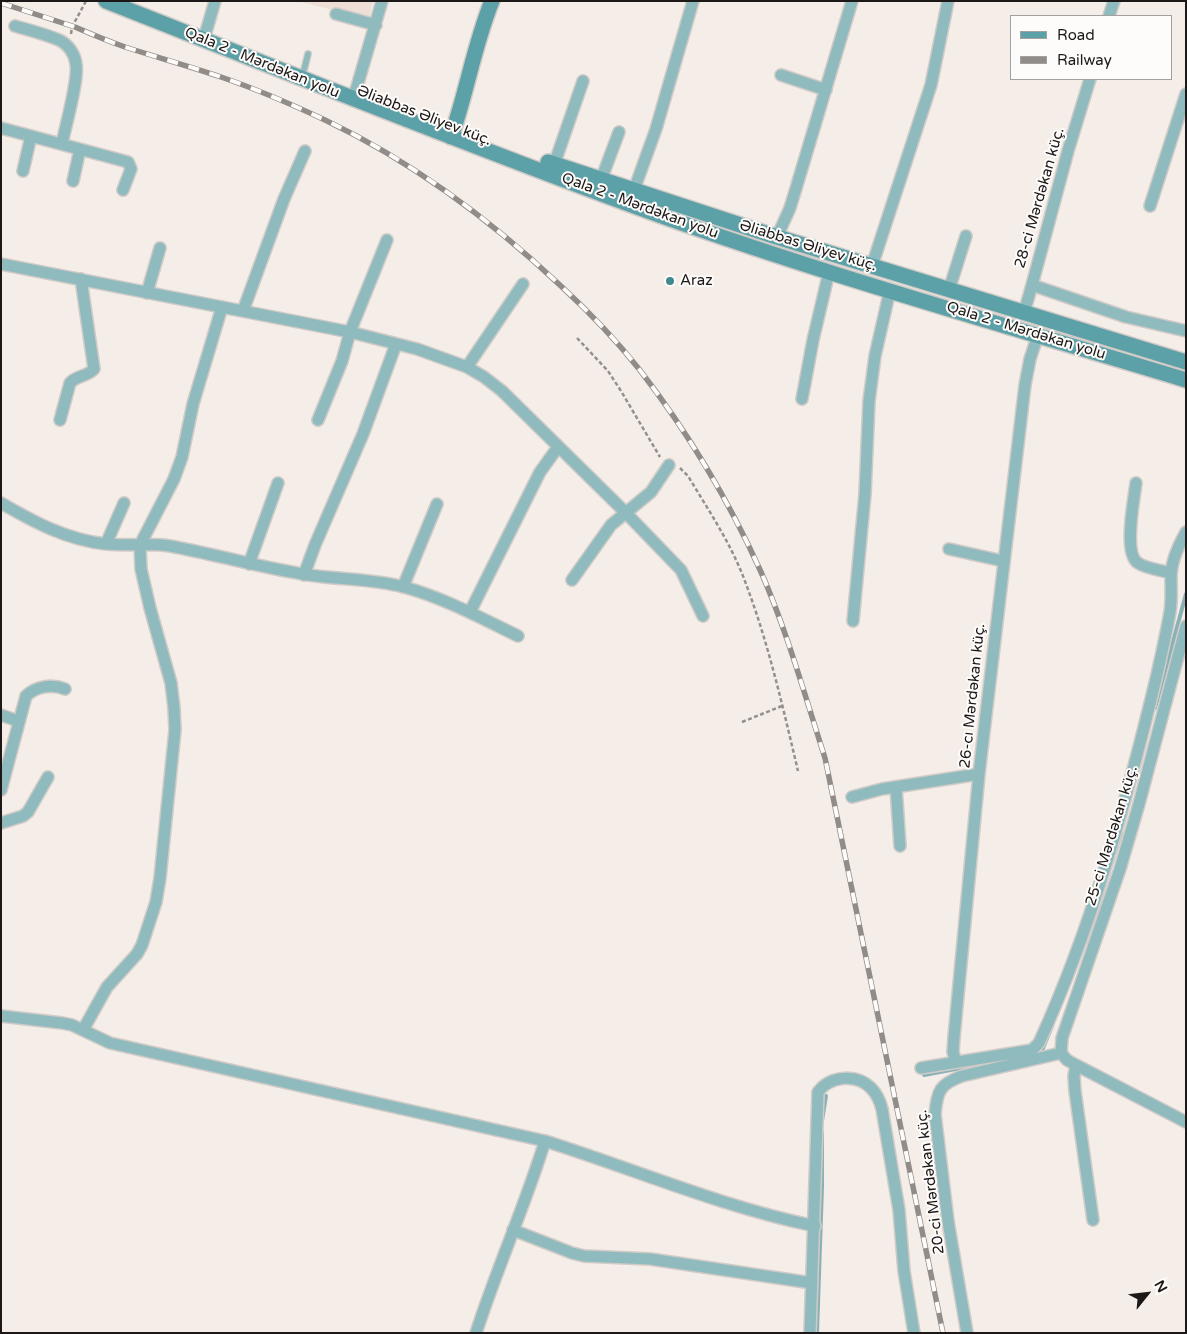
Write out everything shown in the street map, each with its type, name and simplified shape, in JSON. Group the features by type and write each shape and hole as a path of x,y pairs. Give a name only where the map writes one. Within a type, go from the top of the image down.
{"main road":[{"name":"Qala 2 - Mərdəkan yolu","path":"106,1 453,132 626,203 830,272 1186,380"},
{"name":"Əliabbas Əliyev küç.","path":"126,1 356,90 453,132 777,237 1186,362"},
{"path":"453,132 463,102 476,46 492,1"},
{"path":"1038,335 1043,318"}],"street":[{"path":"206,32 215,1"},
{"path":"356,90 382,1"},
{"path":"777,237 790,208 852,1"},
{"path":"872,266 931,85 948,1"},
{"path":"1109,15 1114,1"},
{"path":"634,190 656,129 690,2"},
{"path":"336,14 376,25"},
{"path":"15,26 60,40 74,56 77,65 76,77 62,144"},
{"path":"781,75 826,90"},
{"name":"28-ci Mərdəkan küç.","path":"1090,80 1068,151 1032,286 1126,317 1186,331"},
{"path":"554,165 583,81"},
{"path":"1150,206 1184,111 1186,94"},
{"path":"1,128 128,162 131,169 123,190"},
{"path":"601,180 619,132"},
{"path":"23,171 31,136"},
{"path":"73,181 80,149"},
{"path":"243,311 284,199 305,151"},
{"path":"949,290 966,236"},
{"path":"318,420 342,361 350,332 387,240"},
{"path":"147,293 160,248"},
{"path":"1,264 350,332 417,349 467,367 502,391 626,512 680,570 703,616"},
{"path":"802,399 818,316 830,272"},
{"path":"60,420 70,383 74,378 90,374 94,369 81,280"},
{"path":"467,367 523,284"},
{"path":"1024,313 1032,286"},
{"path":"854,622 865,494 869,401 890,290"},
{"path":"84,1030 107,988 137,954 142,945 156,902 174,730 174,708 171,683 141,569 140,544 174,479 182,457 193,404 222,307"},
{"name":"26-cı Mərdəkan küç.","path":"956,1062 954,1037 979,774 1025,385 1030,358 1038,335"},
{"path":"304,575 315,545 364,434 396,344"},
{"path":"470,612 540,472 558,447"},
{"path":"572,580 611,525 651,492 669,465"},
{"path":"249,564 278,483"},
{"path":"1136,483 1130,541 1132,556 1136,562 1144,566 1171,573"},
{"path":"1,503 54,531 71,537 106,544 170,546 304,575 403,587 470,612 518,636"},
{"path":"106,544 124,503"},
{"path":"403,587 437,504"},
{"path":"921,1068 1036,1048 1058,1002 1096,895 1143,733 1170,611 1171,573 1175,554 1186,532"},
{"path":"949,549 1004,561"},
{"name":"25-ci Mərdəkan küç.","path":"1061,1053 1062,1038 1139,804 1186,626"},
{"path":"1,790 24,700 30,692 52,685 65,689"},
{"path":"1,715 18,721"},
{"path":"852,797 896,787 979,774"},
{"path":"1,823 23,816 28,812 48,778"},
{"path":"896,787 900,846"},
{"path":"1,1016 62,1023 84,1030 110,1043 545,1141 643,1175 778,1218 814,1226"},
{"path":"1061,1053 1076,1065 1186,1122"},
{"name":"20-ci Mərdəkan küç.","path":"967,1333 948,1221 936,1123 936,1101 939,1091 950,1080 962,1076 1061,1053"},
{"path":"1076,1065 1074,1076 1075,1091 1093,1220"},
{"path":"810,1333 818,1092 826,1083 832,1080 852,1079 871,1088 880,1101 882,1109 898,1210 904,1271 914,1333"},
{"path":"476,1333 545,1141"},
{"path":"513,1230 584,1256 650,1259 812,1283"}],"lane":[{"path":"304,70 308,54"}],"path":[{"path":"68,47 72,27 86,1"},
{"path":"577,338 608,371 661,458 669,465 683,470 688,476 727,542 746,582 770,658 798,771"},
{"path":"742,722 782,706"}],"shaded area":[{"path":"297,1 373,1 369,19"}],"waterway":[{"path":"1155,708 1186,594"},
{"path":"1096,912 1121,833"},
{"path":"1037,1054 1041,1053 1052,1026"},
{"path":"924,1075 993,1062"},
{"path":"822,1121 826,1096"},
{"path":"817,1333 822,1133"}],"railway":[{"path":"1,3 75,27 125,47 247,87 325,120 389,154 450,194 535,262 602,326 630,358 674,417 721,493 761,572 787,640 825,758 943,1333"}],"place":[{"name":"Araz","path":"670,281"}]}
